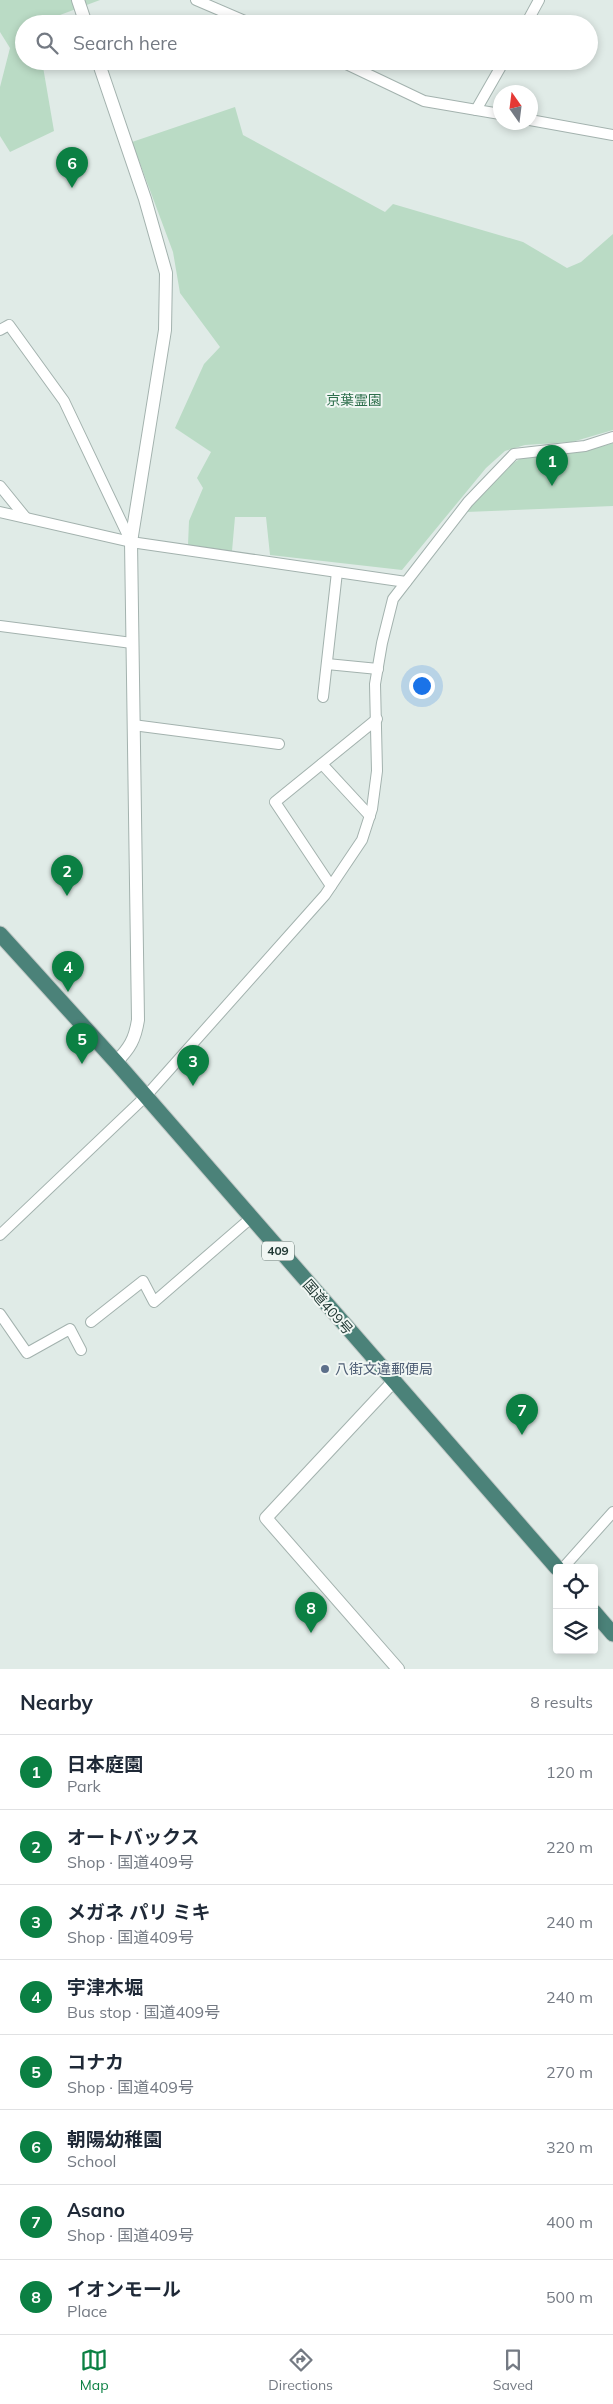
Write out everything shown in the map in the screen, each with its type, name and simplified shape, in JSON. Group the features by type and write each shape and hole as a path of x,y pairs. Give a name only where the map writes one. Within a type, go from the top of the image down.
{"highway":[{"name":"国道409号","path":"0,934 146,1096 250,1218 553,1564"},
{"path":"598,1617 613,1634"}],"street":[{"path":"78,0 83,15"},
{"path":"196,0 231,15"},
{"path":"531,15 539,0"},
{"path":"101,70 145,199 166,273 165,330 131,542 138,1020 135,1038 130,1048 116,1062"},
{"path":"359,70 424,101 493,113"},
{"path":"476,110 499,70"},
{"path":"538,121 613,135"},
{"path":"0,330 9,325 64,402 131,542"},
{"path":"0,1236 146,1096 331,886 362,840 370,816 377,771 375,684 393,599 406,582 468,502 514,454 585,446 613,437"},
{"path":"0,486 26,518"},
{"path":"0,512 131,542 406,582"},
{"path":"323,696 337,572"},
{"path":"0,626 132,643"},
{"path":"327,664 378,669"},
{"path":"331,886 276,802 377,719"},
{"path":"133,725 279,744"},
{"path":"322,764 370,816"},
{"path":"91,1322 143,1281 154,1302 250,1218"},
{"path":"0,1314 27,1353 70,1329 81,1350"},
{"path":"393,1382 266,1518 398,1669"},
{"path":"566,1564 613,1512"}],"green space":[{"path":"0,0 100,0 60,15 15,15 15,70 44,70 54,131 10,152 0,136 0,87 10,48 0,32"},
{"name":"京葉霊園","path":"235,107 243,135 385,212 393,204 523,242 567,268 581,262 613,234 613,430 572,442 525,445 505,451 486,468 402,570 270,555 266,517 235,517 232,551 188,545 189,521 203,488 197,478 211,452 175,428 204,364 220,347 180,293 173,252 132,142"},
{"path":"613,443 613,506 466,512 498,477 518,460 538,453 589,448"}],"place":[{"name":"朝陽幼稚園","path":"72,188"},
{"name":"日本庭園","path":"552,486"},
{"name":"オートバックス","path":"67,896"},
{"name":"宇津木堀","path":"68,992"},
{"name":"コナカ","path":"82,1064"},
{"name":"メガネ パリ ミキ","path":"193,1086"},
{"name":"八街文違郵便局","path":"325,1369"},
{"name":"Asano","path":"522,1435"},
{"name":"イオンモール","path":"311,1633"}]}
